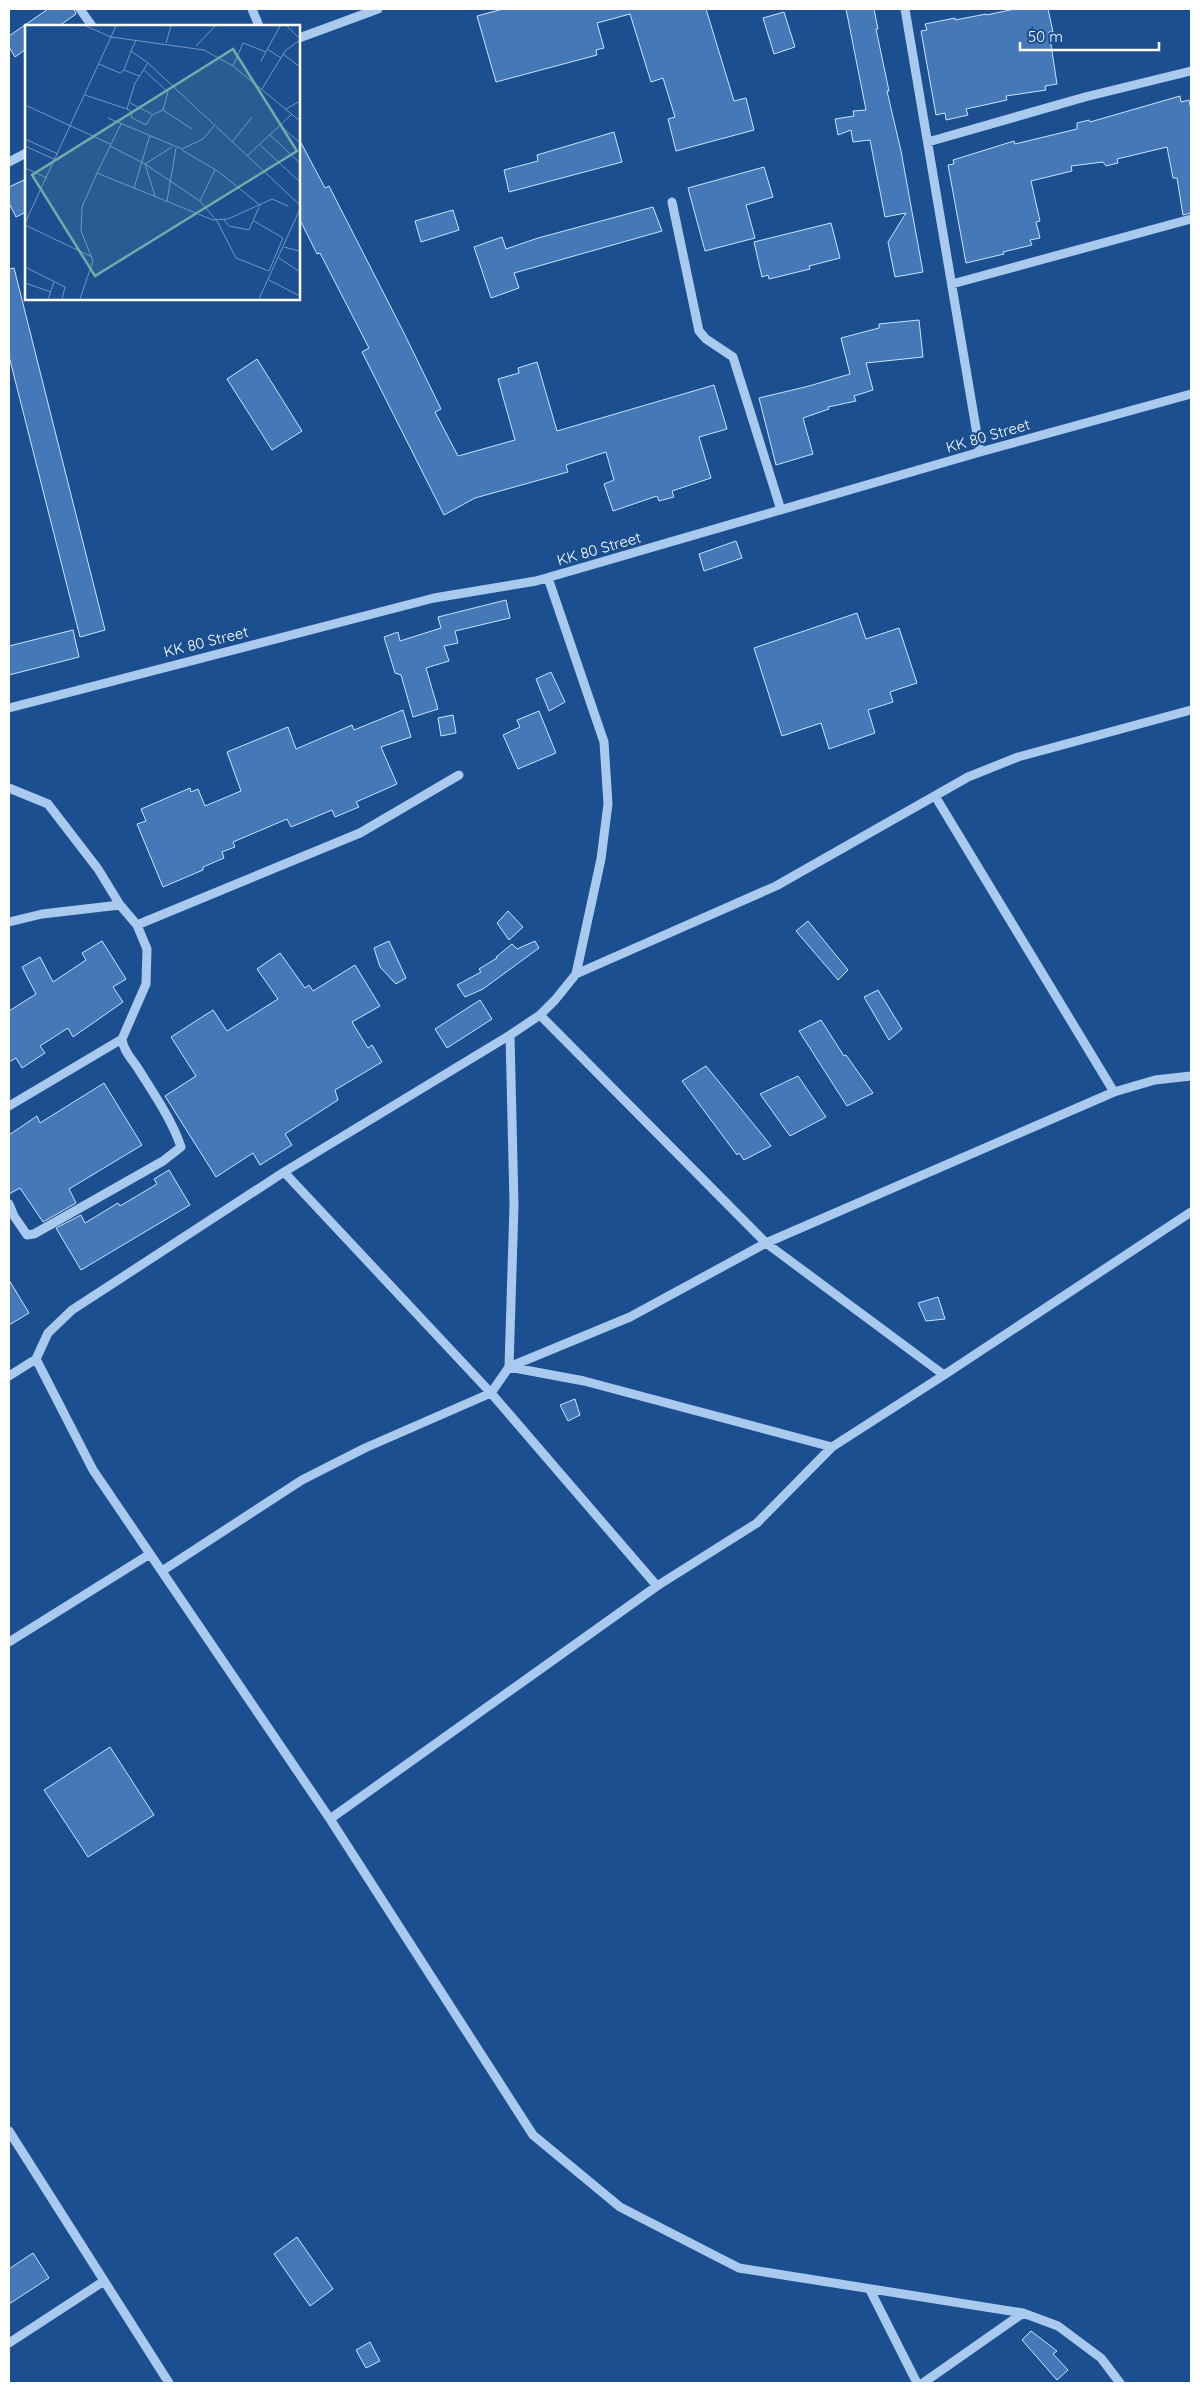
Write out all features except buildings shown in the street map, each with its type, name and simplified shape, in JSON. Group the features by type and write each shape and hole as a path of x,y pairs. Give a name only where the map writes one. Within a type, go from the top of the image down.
{"street":[{"path":"80,9 91,25"},
{"path":"252,9 259,25"},
{"path":"300,38 378,9"},
{"path":"905,9 980,452"},
{"path":"928,142 1085,97 1191,71"},
{"path":"9,162 25,154"},
{"path":"672,202 700,331 706,339 733,358 781,510"},
{"path":"952,284 1191,219"},
{"name":"KK 80 Street","path":"9,708 434,598 548,578 980,452 1191,394"},
{"path":"9,1376 36,1358 48,1333 72,1310 284,1172 540,1015 576,974 601,859 608,804 604,742 548,578"},
{"path":"576,974 776,886 968,777 1018,757 1191,710"},
{"path":"137,925 360,833 459,775"},
{"path":"9,788 48,804 98,869 120,905 137,925 146,949 146,984 122,1039 123,1047 167,1117 181,1147 163,1161 34,1234 27,1235 14,1216 9,1204"},
{"path":"935,796 1114,1092"},
{"path":"9,922 42,914 120,905"},
{"path":"540,1015 766,1243 944,1375"},
{"path":"509,1367 514,1205 510,1035"},
{"path":"9,1106 122,1039"},
{"path":"162,1571 302,1480 365,1448 491,1393 509,1367 630,1317 766,1243 1114,1092 1155,1080 1191,1076"},
{"path":"284,1172 491,1393 657,1586"},
{"path":"330,1819 657,1586 756,1522 832,1447 1191,1212"},
{"path":"36,1358 93,1470 330,1819 533,2135 620,2207 739,2268 1023,2313 1058,2326 1101,2358 1120,2383"},
{"path":"509,1367 584,1381 832,1447"},
{"path":"9,1642 150,1554"},
{"path":"9,2130 169,2383"},
{"path":"9,2344 104,2281"},
{"path":"870,2290 917,2383"},
{"path":"923,2383 1023,2313"}]}
